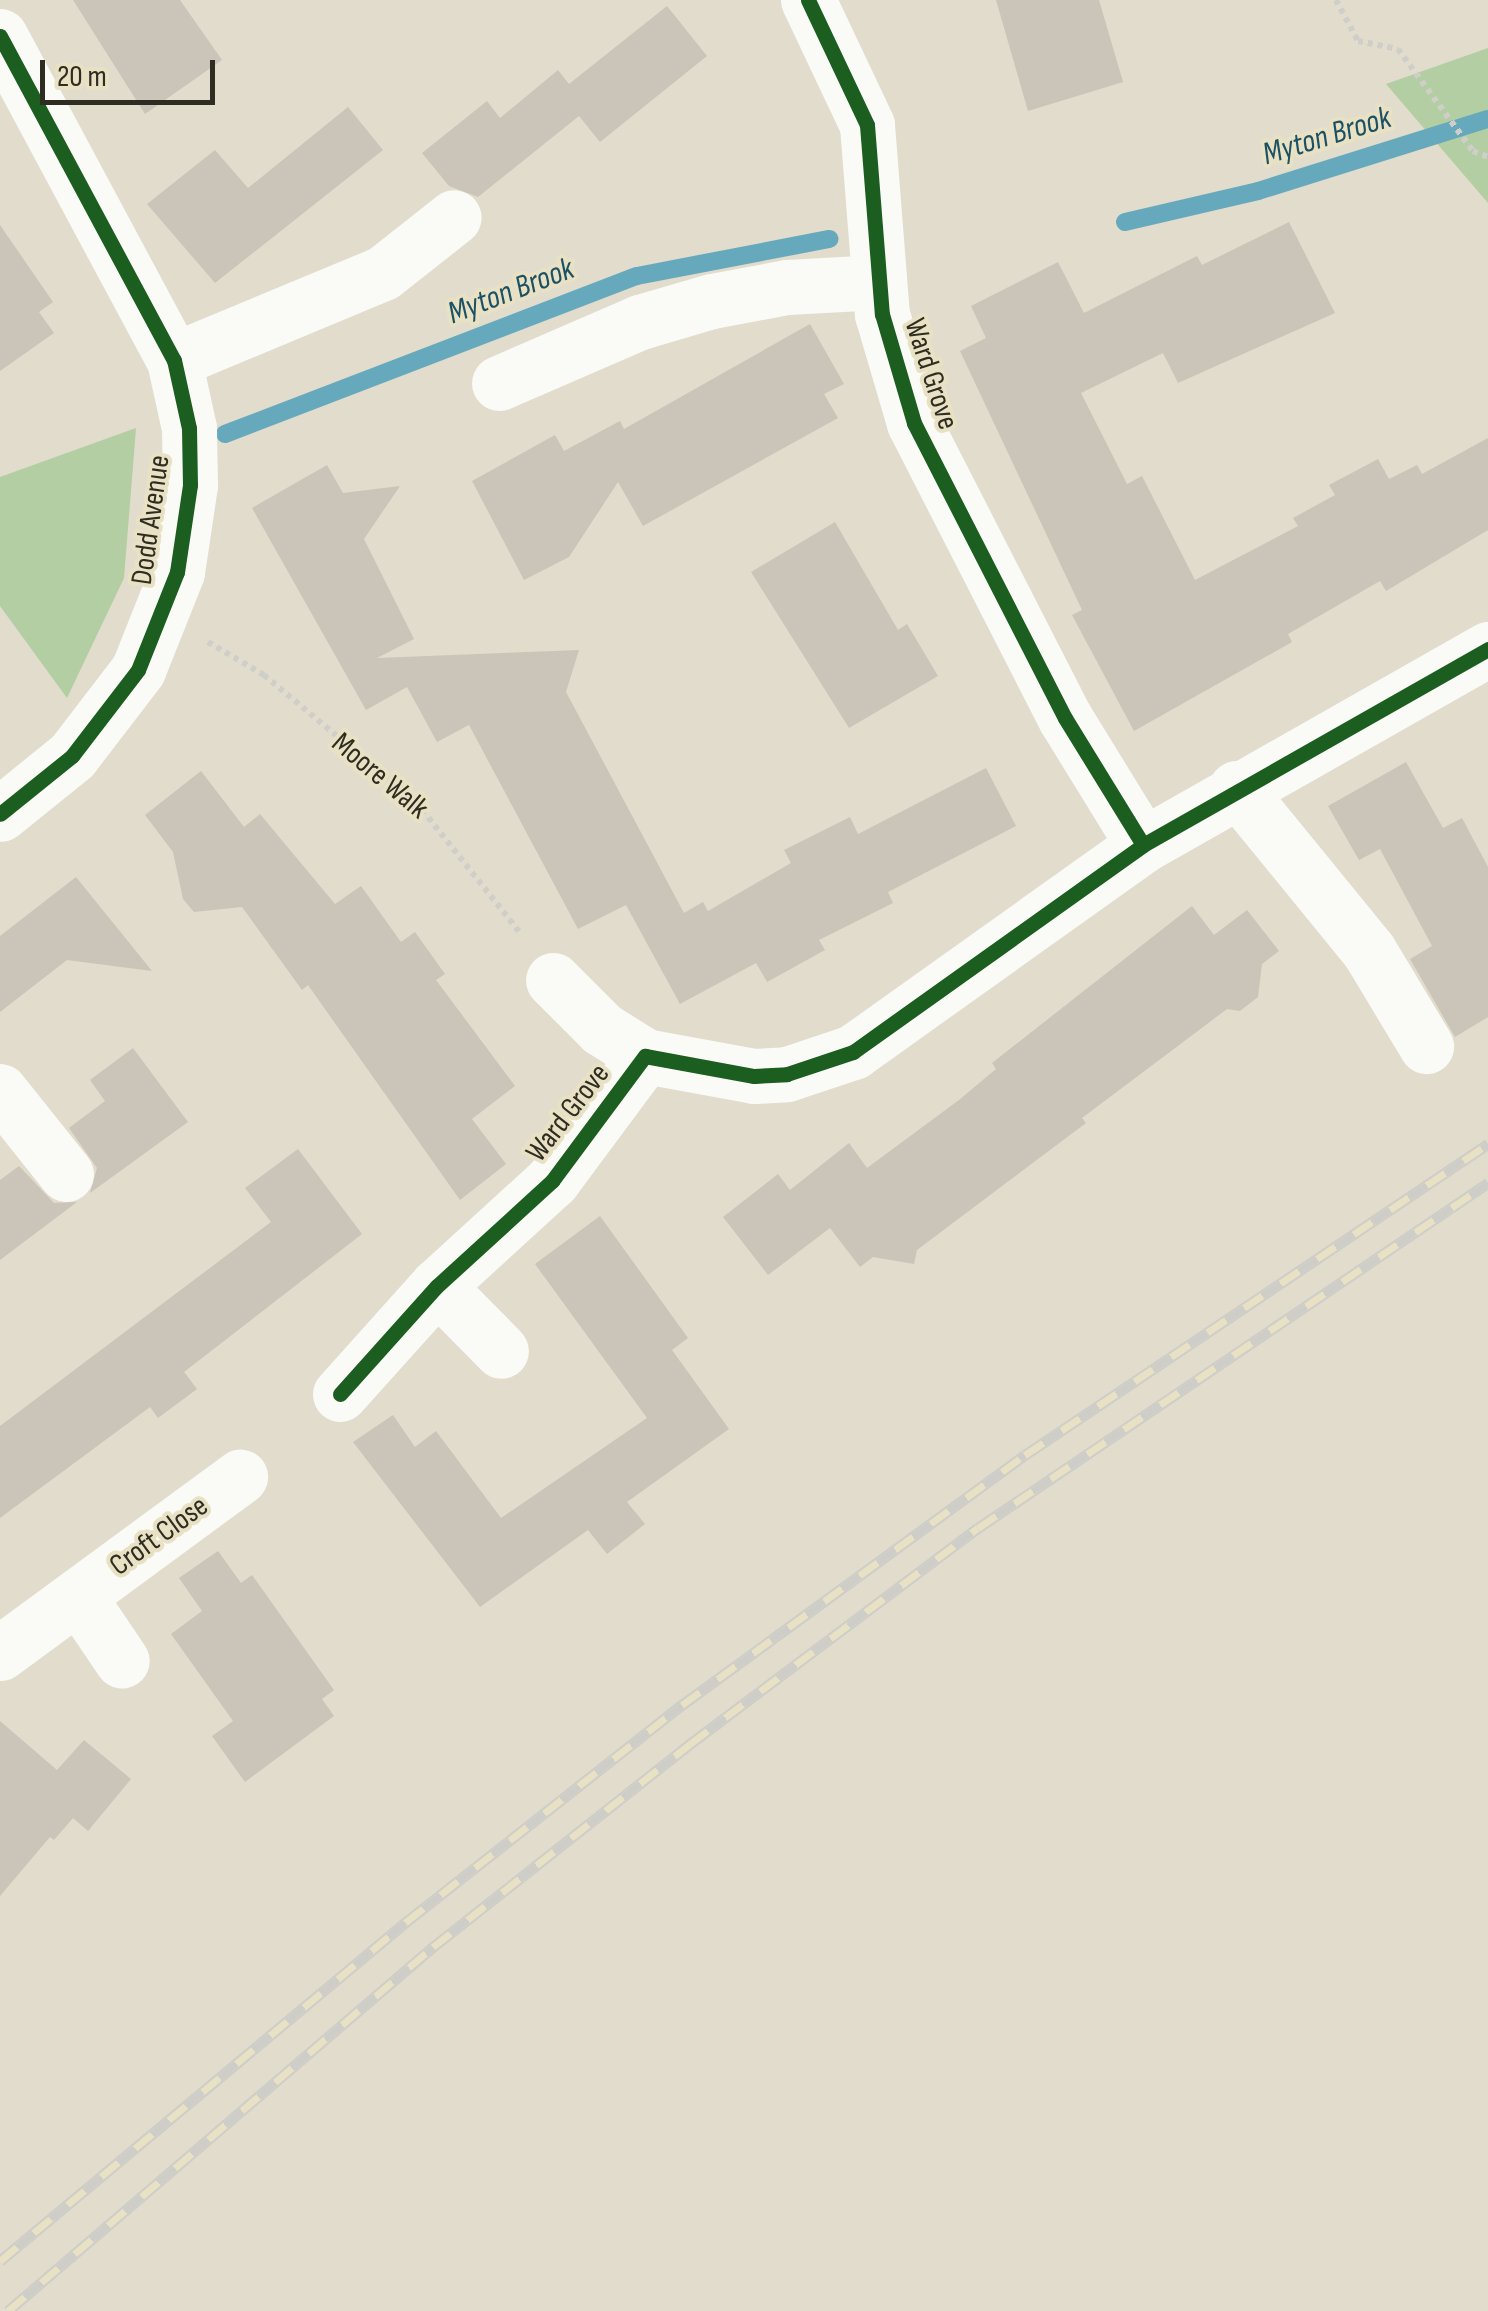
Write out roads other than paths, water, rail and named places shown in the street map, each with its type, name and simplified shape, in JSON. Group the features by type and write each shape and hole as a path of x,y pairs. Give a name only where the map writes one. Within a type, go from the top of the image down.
{"street":[{"name":"Ward Grove","path":"808,0 867,125 878,282 896,375 914,424 1065,718 1143,845"},
{"name":"Dodd Avenue","path":"0,36 174,360 189,428 190,485 164,617 107,719 0,814"},
{"path":"174,360 383,272 454,217"},
{"path":"499,383 640,322 712,301 786,287 878,282"},
{"name":"Ward Grove","path":"553,980 602,1029 645,1056 754,1076 787,1074 852,1052 1143,845 1236,788 1488,650"},
{"path":"1236,788 1370,952 1426,1046"},
{"name":"Ward Grove","path":"340,1394 437,1286 552,1181 645,1056"},
{"path":"0,1090 66,1174"},
{"path":"437,1286 501,1352"},
{"name":"Croft Close","path":"0,1653 240,1476"},
{"name":"Croft Close","path":"78,1596 122,1661"}],"waterway":[{"name":"Myton Brook","path":"1125,222 1258,191 1488,119"},
{"name":"Myton Brook","path":"225,434 637,276 829,239"}],"railway":[{"path":"0,2261 406,1922 682,1705 1025,1455 1488,1144"},
{"path":"8,2311 433,1947 690,1744 978,1528 1488,1183"}]}
